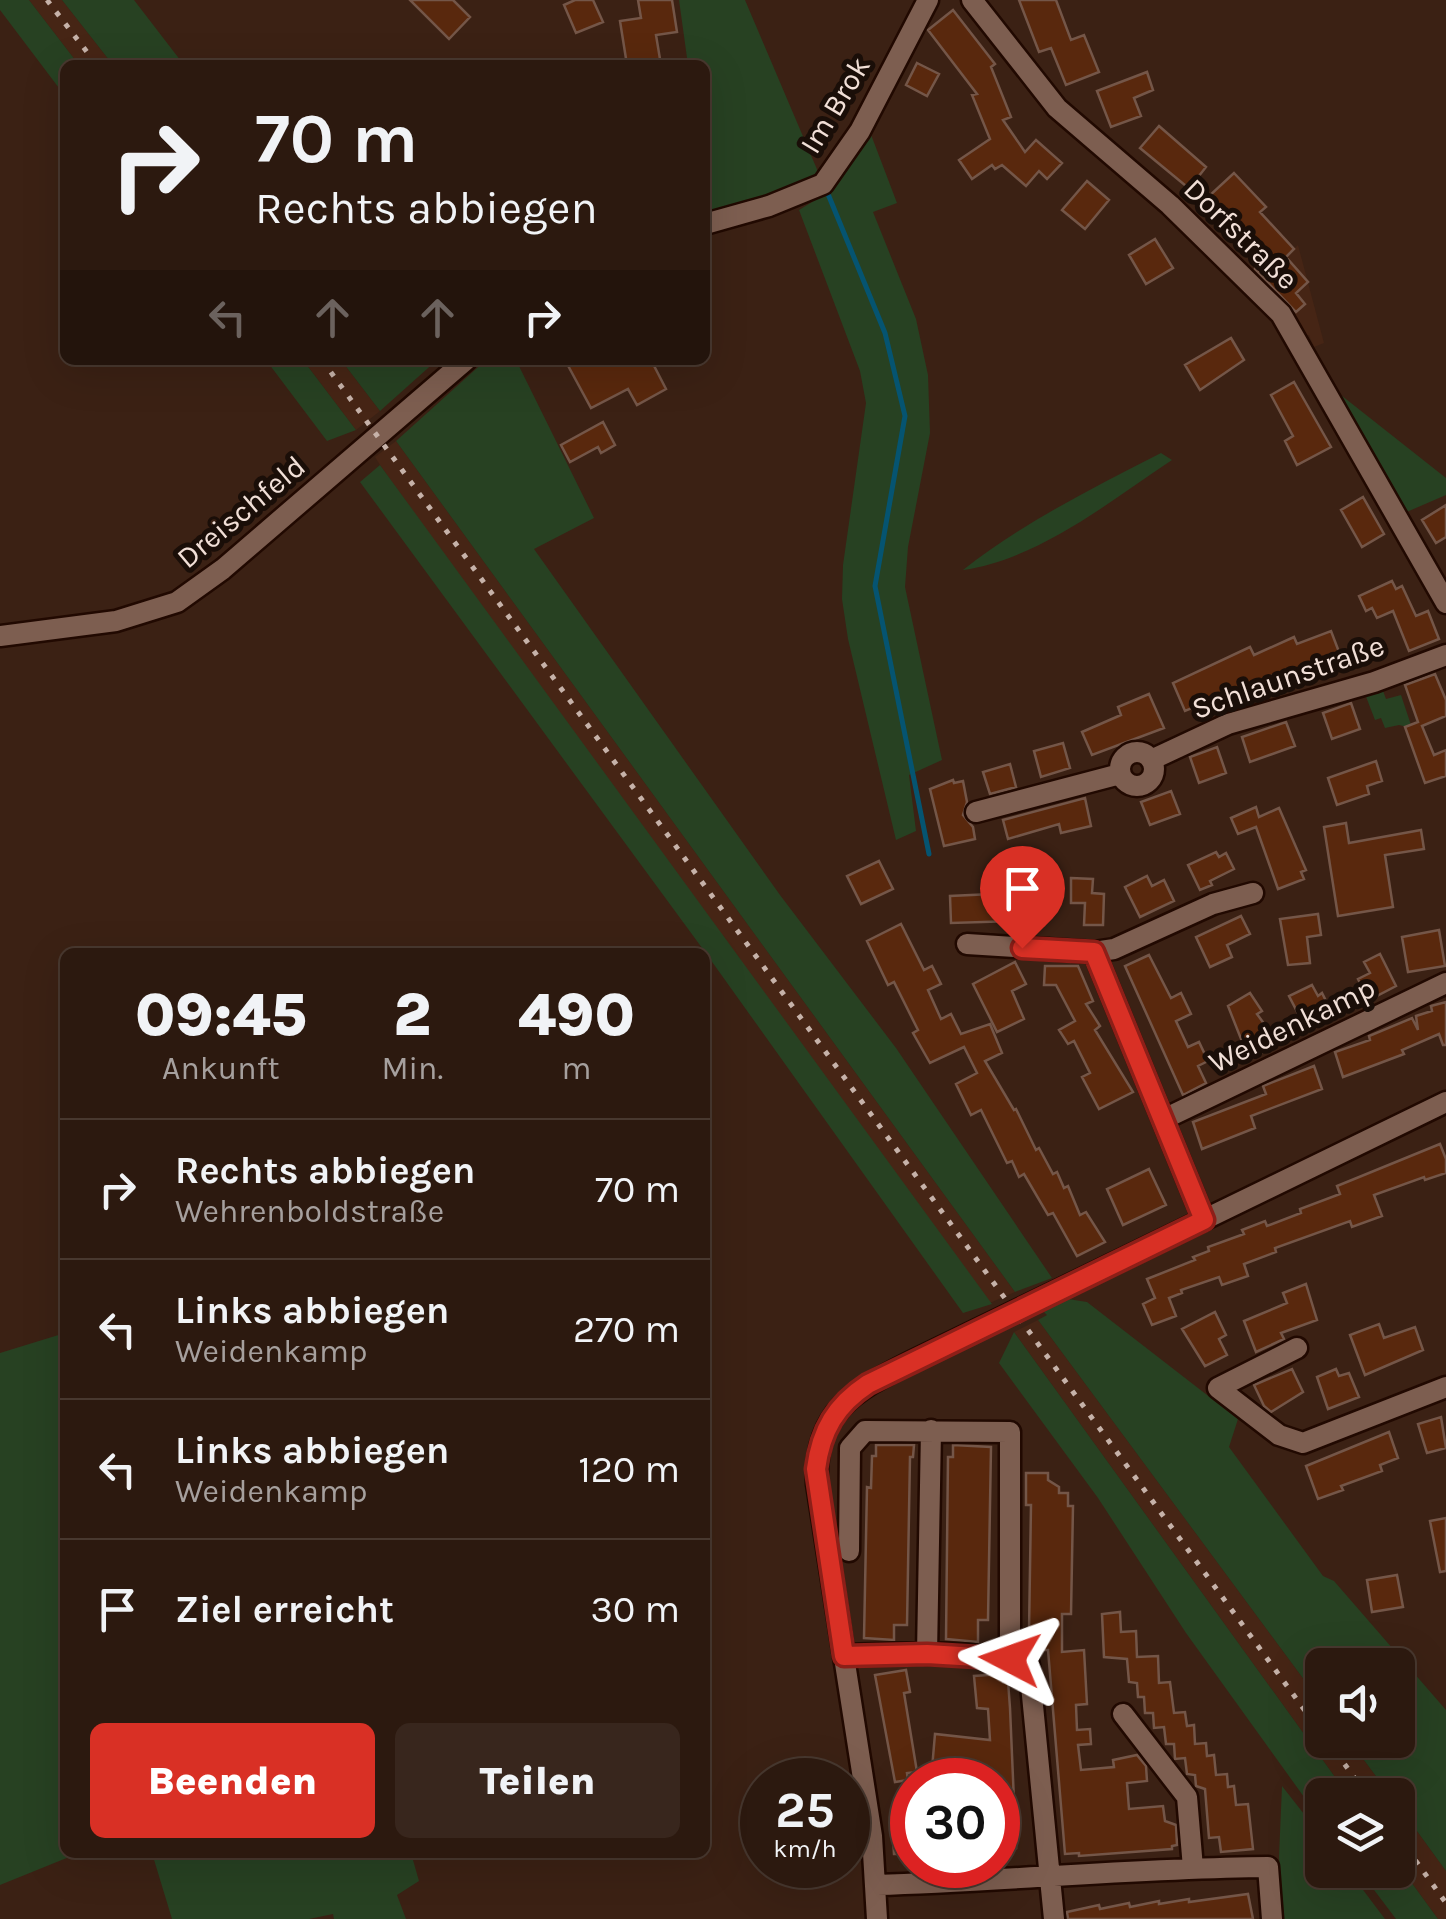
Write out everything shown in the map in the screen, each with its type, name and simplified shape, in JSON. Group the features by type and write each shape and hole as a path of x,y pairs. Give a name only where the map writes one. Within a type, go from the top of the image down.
{"street":[{"name":"Im Brok","path":"710,223 769,206 822,184 860,130 928,0"},
{"name":"Dorfstraße","path":"972,0 1057,108 1170,204 1281,314 1446,603"},
{"name":"Dreischfeld","path":"0,636 116,621 177,602 223,569 460,365"},
{"name":"Schlaunstraße","path":"976,812 1120,774 1121,761 1130,753 1142,753 1151,760 1228,724 1374,682 1446,655"},
{"path":"967,944 1094,952 1114,949 1213,904 1253,892"},
{"path":"1094,952 1204,1220"},
{"name":"Weidenkamp","path":"1164,1119 1446,983"},
{"path":"877,1919 877,1885 817,1484 818,1453 836,1410 882,1376 1446,1102"},
{"path":"1297,1348 1218,1388 1279,1436 1303,1443 1446,1387"},
{"path":"849,1551 850,1448 865,1430 1010,1432 1010,1659"},
{"path":"927,1654 932,1430"},
{"path":"844,1656 927,1654 1010,1659 1028,1665 1054,1919"},
{"path":"1123,1714 1187,1798 1193,1868"},
{"path":"877,1885 1193,1868 1268,1868 1272,1919"}],"shaded area":[{"path":"29,0 62,0 109,60 75,60"},
{"path":"1285,239 1294,249 1298,245 1324,343 1314,347 1309,335 1303,337 1293,319 1295,313 1254,269"},
{"path":"307,365 345,365 380,411 356,430"},
{"path":"396,441 1015,1292 978,1308 380,465 375,457"},
{"path":"1038,1320 1305,1681 1305,1735 1014,1332"},
{"path":"1321,1758 1362,1758 1377,1778 1336,1778"},
{"path":"1415,1828 1446,1871 1446,1919 1438,1919 1415,1887"}],"green space":[{"path":"0,0 29,0 75,60 60,60 60,89 0,10"},
{"path":"62,0 134,0 180,60 109,60"},
{"path":"679,0 745,0 819,174 767,198 710,214 710,60 687,60"},
{"path":"870,132 897,203 873,212 916,319 928,375 930,433 908,547 905,587 942,760 909,775 916,831 896,840 842,599 843,565 866,403 860,371 799,210 827,193"},
{"path":"270,365 307,365 356,430 327,441"},
{"path":"345,365 431,365 380,411"},
{"path":"480,365 518,365 594,518 534,549 780,895 896,1048 1052,1278 1015,1292 396,441"},
{"path":"1332,388 1446,478 1446,495 1402,514"},
{"path":"1161,453 1172,460 1072,527 1019,554 963,570 1034,522"},
{"path":"380,465 992,1304 963,1313 710,959 710,948 702,948 360,482"},
{"path":"1382,688 1386,699 1401,695 1412,728 1385,728 1381,718 1375,720 1365,694"},
{"path":"1068,1299 1087,1302 1238,1419 1229,1447 1323,1576 1334,1581 1392,1648 1305,1648 1305,1681 1038,1320 1047,1315 1044,1312"},
{"path":"1014,1332 1305,1735 1305,1758 1321,1758 1336,1778 1305,1778 1305,1798 1186,1633 1098,1498 999,1363"},
{"path":"60,1335 60,1858 67,1858 0,1885 0,1353"},
{"path":"1415,1674 1446,1710 1446,1871 1415,1828 1415,1778 1377,1778 1362,1758 1415,1758"},
{"path":"1282,1786 1305,1815 1305,1888 1362,1888 1385,1919 1283,1919 1279,1857"},
{"path":"154,1858 412,1858 419,1881 397,1895 406,1919 334,1919 333,1914 309,1919 172,1919"},
{"path":"1415,1887 1438,1919 1396,1919 1373,1888"}],"building":[{"path":"410,0 453,0 470,17 449,39"},
{"path":"575,0 593,0 603,22 576,33 564,5"},
{"path":"638,0 672,0 677,32 656,35 660,60 626,60 620,21 641,18"},
{"path":"1019,0 1056,0 1071,40 1084,35 1099,72 1066,85 1051,48 1039,52"},
{"path":"953,10 995,64 991,67 1011,117 1003,120 1025,152 1036,140 1062,163 1047,179 1039,171 1026,186 1002,165 995,169 992,165 972,179 959,160 990,139 972,95 977,94 928,30"},
{"path":"917,63 939,74 927,96 906,85"},
{"path":"1147,72 1153,90 1134,98 1141,116 1111,127 1097,91"},
{"path":"1159,126 1206,167 1191,186 1140,148"},
{"path":"1234,173 1266,207 1260,212 1294,249 1286,257 1308,282 1296,293 1305,304 1296,312 1255,269 1261,262 1237,234 1240,231 1208,197"},
{"path":"1087,181 1109,200 1085,229 1062,210"},
{"path":"1155,239 1173,268 1146,284 1129,255"},
{"path":"1231,338 1244,360 1200,390 1185,365"},
{"path":"568,365 654,365 666,389 637,405 628,389 591,408"},
{"path":"1294,382 1331,447 1297,465 1285,441 1293,436 1271,395"},
{"path":"603,422 615,445 601,453 598,447 570,462 561,445"},
{"path":"1363,497 1384,534 1362,547 1341,510"},
{"path":"1446,505 1446,537 1436,543 1422,520"},
{"path":"1392,581 1396,589 1402,586 1416,616 1428,611 1439,639 1409,651 1393,611 1377,618 1372,608 1366,611 1359,596"},
{"path":"1331,631 1344,665 1322,673 1320,667 1288,681 1283,671 1185,711 1173,683 1250,647 1254,655 1294,637 1297,644"},
{"path":"1435,674 1446,700 1446,716 1422,726 1434,755 1446,750 1446,776 1425,783 1405,727 1418,722 1405,685"},
{"path":"1149,694 1164,728 1092,755 1082,732 1121,715 1118,707"},
{"path":"1351,703 1360,729 1332,739 1323,713"},
{"path":"1286,722 1295,746 1250,762 1242,737"},
{"path":"1063,743 1070,768 1041,777 1034,751"},
{"path":"1217,747 1226,773 1199,783 1190,757"},
{"path":"1376,761 1382,781 1367,786 1369,794 1337,805 1328,778"},
{"path":"1010,764 1016,787 990,794 983,772"},
{"path":"953,780 963,781 967,802 963,815 973,827 975,839 944,846 930,789"},
{"path":"1171,791 1180,814 1150,825 1141,802"},
{"path":"1085,798 1091,826 1061,833 1059,824 1008,839 1003,820"},
{"path":"1256,807 1259,817 1279,808 1306,870 1301,872 1304,879 1278,889 1256,827 1238,834 1231,818"},
{"path":"1346,823 1349,843 1421,830 1424,849 1385,855 1393,907 1338,916 1324,827"},
{"path":"1216,852 1219,857 1226,853 1234,869 1200,890 1188,865"},
{"path":"879,861 893,889 861,904 847,876"},
{"path":"1147,876 1152,886 1164,880 1174,901 1140,917 1125,887"},
{"path":"1071,878 1093,879 1092,893 1104,894 1103,925 1084,925 1085,903 1071,903"},
{"path":"1042,887 1044,925 1015,926 1015,921 951,923 950,896 1014,893 1014,889"},
{"path":"1318,914 1321,935 1307,937 1310,963 1288,965 1280,919"},
{"path":"1241,916 1250,934 1227,945 1232,957 1210,967 1196,937"},
{"path":"901,924 924,970 932,966 941,984 928,990 941,1019 951,1014 961,1034 990,1024 1002,1053 985,1061 1016,1109 1036,1150 1039,1148 1053,1174 1057,1172 1064,1188 1068,1186 1080,1215 1086,1212 1105,1242 1077,1256 1053,1213 1048,1215 1024,1174 1019,1177 1012,1161 1007,1163 981,1110 971,1115 956,1084 977,1073 964,1047 930,1063 913,1033 918,1030 894,982 888,985 867,941"},
{"path":"1439,930 1445,966 1408,972 1402,937"},
{"path":"1380,954 1396,986 1369,1000 1358,979 1370,973 1364,962"},
{"path":"1149,955 1171,998 1181,993 1191,1014 1176,1021 1188,1047 1199,1042 1208,1061 1198,1066 1206,1083 1183,1095 1125,966"},
{"path":"1015,962 1026,984 1012,991 1024,1019 997,1032 973,984"},
{"path":"1045,966 1078,966 1093,1001 1086,1004 1100,1026 1095,1030 1133,1092 1099,1109 1082,1077 1090,1073 1074,1041 1068,1044 1059,1030 1075,1021 1056,985 1044,985"},
{"path":"1312,985 1318,996 1322,993 1334,1017 1307,1031 1289,996"},
{"path":"1250,993 1262,1011 1257,1014 1272,1047 1249,1059 1228,1006"},
{"path":"1446,1002 1446,1045 1439,1034 1402,1050 1404,1054 1343,1077 1335,1052 1370,1040 1369,1036 1412,1018 1418,1030 1416,1016"},
{"path":"1314,1066 1322,1089 1251,1116 1255,1128 1202,1149 1193,1122 1266,1094 1263,1086"},
{"path":"1440,1144 1446,1173 1374,1195 1382,1216 1352,1227 1350,1221 1275,1248 1276,1252 1244,1264 1248,1276 1222,1285 1219,1277 1181,1290 1182,1293 1169,1298 1176,1316 1152,1325 1143,1304 1155,1298 1147,1279 1195,1260 1193,1257 1209,1251 1208,1247 1244,1234 1242,1230 1265,1221 1267,1226 1340,1194 1337,1186"},
{"path":"1149,1169 1166,1205 1123,1225 1107,1189"},
{"path":"1306,1284 1317,1320 1281,1333 1284,1339 1256,1352 1244,1321 1287,1303 1283,1293"},
{"path":"1215,1312 1226,1335 1219,1339 1227,1355 1205,1366 1182,1329"},
{"path":"1379,1324 1384,1338 1415,1327 1423,1350 1365,1375 1350,1335"},
{"path":"1292,1369 1303,1392 1271,1412 1254,1385"},
{"path":"1336,1369 1339,1376 1349,1373 1359,1397 1328,1409 1317,1377"},
{"path":"1441,1417 1446,1448 1427,1453 1418,1424"},
{"path":"1389,1432 1398,1458 1380,1465 1382,1471 1318,1499 1306,1466"},
{"path":"876,1445 914,1445 910,1457 907,1625 894,1625 894,1640 864,1638 867,1487 871,1488"},
{"path":"953,1445 991,1447 988,1620 978,1620 978,1642 946,1639 948,1457 953,1457"},
{"path":"1026,1473 1048,1473 1048,1480 1059,1487 1059,1493 1068,1493 1068,1506 1073,1506 1071,1614 1062,1614 1062,1652 1084,1650 1087,1704 1076,1705 1077,1730 1090,1729 1091,1744 1078,1745 1081,1770 1114,1767 1113,1760 1137,1755 1146,1766 1147,1781 1127,1783 1129,1809 1163,1806 1165,1821 1176,1825 1177,1845 1172,1849 1065,1854 1048,1650 1044,1650 1044,1633 1029,1633 1031,1505 1026,1505"},
{"path":"1446,1518 1446,1571 1440,1572 1430,1521"},
{"path":"1397,1575 1403,1607 1372,1612 1367,1580"},
{"path":"1120,1612 1121,1632 1136,1631 1137,1657 1158,1656 1159,1683 1170,1682 1174,1713 1185,1712 1187,1726 1194,1725 1195,1744 1206,1743 1207,1756 1214,1755 1216,1775 1227,1774 1228,1787 1234,1786 1236,1805 1248,1804 1253,1849 1221,1852 1219,1837 1209,1838 1205,1789 1196,1786 1195,1775 1187,1774 1185,1758 1175,1759 1174,1744 1166,1744 1164,1727 1154,1728 1153,1713 1145,1713 1144,1697 1138,1697 1137,1683 1129,1682 1127,1659 1104,1657 1102,1614"},
{"path":"906,1670 910,1692 904,1693 915,1758 891,1758 875,1675"},
{"path":"1002,1674 1003,1682 1008,1681 1012,1758 933,1758 935,1734 990,1740 988,1709 977,1708 974,1676"},
{"path":"1248,1894 1253,1919 1068,1919 1067,1912 1099,1905 1100,1909 1129,1903 1130,1907"}],"waterway":[{"path":"828,194 885,333 905,416 875,586 929,854"}],"railway":[{"path":"47,0 93,60"},
{"path":"326,365 1305,1711"},
{"path":"1340,1758 1355,1778"},
{"path":"1415,1860 1446,1903"}],"route":[{"path":"1010,1659 927,1654 844,1656 816,1469 822,1439 836,1410 868,1384 1204,1220 1094,952 1022,948"}]}
